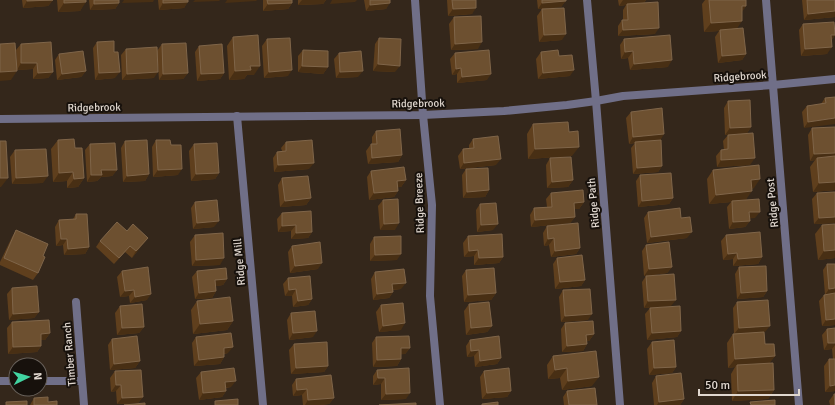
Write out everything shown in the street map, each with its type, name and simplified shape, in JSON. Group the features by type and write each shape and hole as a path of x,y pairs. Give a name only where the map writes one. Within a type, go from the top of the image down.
{"street":[{"name":"Ridge Breeze","path":"415,0 423,115 432,206 430,296 440,405"},
{"name":"Ridge Path","path":"587,0 620,405"},
{"name":"Ridge Post","path":"766,0 799,405"},
{"name":"Ridgebrook","path":"0,119 423,115 504,112 567,105 623,96 835,79"},
{"name":"Ridge Mill","path":"237,116 263,405"},
{"name":"Timber Ranch","path":"76,302 84,405"},
{"path":"48,381 82,381"}],"building":[{"path":"27,0 53,0 27,1"},
{"path":"64,0 86,0 86,2 64,3"},
{"path":"94,0 119,0 119,3 94,4"},
{"path":"163,0 188,0 188,2 163,3"},
{"path":"267,0 292,0 292,3 268,4"},
{"path":"370,0 390,0 390,3 370,5"},
{"path":"452,0 476,0 476,8 453,9"},
{"path":"542,0 566,0 566,1 542,3"},
{"path":"709,0 746,0 746,6 742,6 742,21 711,23"},
{"path":"807,0 835,0 835,11 808,14"},
{"path":"658,2 659,28 623,30 622,20 628,20 627,4"},
{"path":"564,8 566,34 544,35 542,9"},
{"path":"481,16 482,42 455,44 454,17"},
{"path":"834,22 835,35 831,35 832,47 805,49 803,24"},
{"path":"743,28 746,54 722,56 720,30"},
{"path":"258,35 260,66 250,66 251,70 235,71 233,37"},
{"path":"670,35 672,60 634,64 633,51 625,52 624,39"},
{"path":"290,38 292,70 269,72 267,39"},
{"path":"379,38 401,39 400,66 378,64"},
{"path":"114,41 114,52 118,52 120,72 99,73 97,42"},
{"path":"51,42 53,72 38,73 37,63 21,63 21,44"},
{"path":"15,43 17,71 0,72 0,44"},
{"path":"186,43 188,73 163,74 162,44"},
{"path":"222,44 224,73 201,74 199,46"},
{"path":"157,47 158,72 127,74 126,49"},
{"path":"303,50 328,51 328,67 302,66"},
{"path":"489,50 491,74 462,77 461,68 456,69 455,53"},
{"path":"558,50 559,56 572,55 574,70 543,73 541,52"},
{"path":"83,51 86,71 62,74 59,54"},
{"path":"361,51 363,71 340,72 339,53"},
{"path":"835,97 835,118 808,122 807,106 826,103 825,98"},
{"path":"750,100 751,127 730,128 728,101"},
{"path":"662,108 664,134 633,137 631,112"},
{"path":"568,122 569,132 578,131 579,147 535,149 533,124"},
{"path":"835,127 835,153 814,154 812,128"},
{"path":"400,129 402,155 372,158 371,144 377,144 376,131"},
{"path":"753,133 755,158 721,160 721,150 728,149 728,135"},
{"path":"498,136 501,159 464,163 463,149 474,148 473,139"},
{"path":"74,139 75,148 82,148 84,178 74,179 73,172 59,173 58,140"},
{"path":"147,140 149,174 127,176 125,141"},
{"path":"156,140 170,140 171,145 181,145 182,169 158,170"},
{"path":"312,140 314,163 278,165 277,152 286,151 286,142"},
{"path":"661,140 662,166 637,168 635,142"},
{"path":"0,141 6,141 8,178 0,178"},
{"path":"115,143 117,170 101,170 102,175 91,175 90,144"},
{"path":"217,143 219,173 196,174 194,144"},
{"path":"46,149 48,176 16,178 15,150"},
{"path":"835,156 835,182 819,183 817,158"},
{"path":"571,157 573,180 552,182 550,158"},
{"path":"759,165 760,179 751,180 752,191 716,195 713,170"},
{"path":"404,167 406,180 397,181 398,191 374,193 371,171"},
{"path":"488,168 489,190 467,192 466,169"},
{"path":"671,173 673,198 642,201 640,175"},
{"path":"308,176 311,198 285,201 282,178"},
{"path":"583,190 584,202 574,203 575,217 535,220 534,208 552,207 551,193"},
{"path":"835,192 835,217 819,218 817,193"},
{"path":"398,199 399,223 384,224 383,200"},
{"path":"759,199 760,212 749,212 750,221 733,222 732,201"},
{"path":"217,200 219,221 197,223 195,202"},
{"path":"496,203 498,224 481,225 480,204"},
{"path":"680,208 681,218 690,217 692,232 651,237 648,212"},
{"path":"311,211 312,232 296,233 296,225 282,226 282,213"},
{"path":"76,214 87,214 89,247 68,249 67,239 61,239 59,220 76,219"},
{"path":"117,222 127,231 133,224 148,238 136,251 130,246 119,258 100,241"},
{"path":"578,223 580,248 555,251 554,238 548,239 547,226"},
{"path":"835,224 835,250 824,251 822,225"},
{"path":"16,230 48,244 43,256 45,257 38,273 4,258"},
{"path":"760,232 762,257 738,259 737,253 728,254 726,235"},
{"path":"223,233 224,258 196,260 195,235"},
{"path":"502,234 503,257 479,258 478,250 469,251 468,236"},
{"path":"401,236 401,254 375,255 374,237"},
{"path":"320,242 322,263 295,266 292,246"},
{"path":"669,242 672,267 649,269 646,245"},
{"path":"582,255 585,280 560,282 557,258"},
{"path":"827,264 835,264 835,288 829,289"},
{"path":"766,266 767,291 741,293 739,267"},
{"path":"148,267 151,294 135,297 134,290 125,291 122,271"},
{"path":"226,268 227,279 215,280 216,291 199,293 197,271"},
{"path":"494,268 496,293 468,295 466,270"},
{"path":"404,269 406,283 392,284 393,292 377,294 375,272"},
{"path":"674,274 676,300 648,301 646,276"},
{"path":"310,276 312,299 298,301 296,289 289,290 288,278"},
{"path":"37,286 39,312 13,314 12,288"},
{"path":"590,289 592,314 565,316 563,290"},
{"path":"835,293 835,319 826,320 824,295"},
{"path":"230,297 233,321 200,324 197,301"},
{"path":"768,300 770,326 739,328 737,302"},
{"path":"489,302 492,326 471,328 469,304"},
{"path":"403,303 405,323 383,326 381,305"},
{"path":"142,304 144,327 122,328 120,306"},
{"path":"680,306 681,331 652,333 650,308"},
{"path":"315,311 317,331 293,333 291,313"},
{"path":"49,320 50,333 41,334 41,346 13,347 12,322"},
{"path":"593,321 594,334 586,335 587,344 567,346 565,323"},
{"path":"835,328 835,343 828,343 827,329"},
{"path":"764,332 765,344 774,344 775,356 735,359 733,334"},
{"path":"231,333 233,347 224,348 224,357 199,360 196,337"},
{"path":"137,336 140,361 114,364 112,339"},
{"path":"409,336 410,348 401,348 401,359 377,360 376,337"},
{"path":"499,336 501,358 480,361 479,350 471,351 470,340"},
{"path":"674,340 676,367 654,368 652,342"},
{"path":"327,342 328,366 296,368 294,344"},
{"path":"596,351 599,377 568,381 567,368 555,370 553,356"},
{"path":"829,359 835,359 835,385 830,386"},
{"path":"773,363 774,390 738,391 737,365"},
{"path":"234,368 236,381 225,382 226,391 203,393 201,372"},
{"path":"409,368 410,393 386,394 385,378 378,378 377,370"},
{"path":"509,368 511,391 487,393 484,371"},
{"path":"141,370 143,397 122,398 121,385 116,385 115,371"},
{"path":"681,373 684,399 659,402 656,376"},
{"path":"331,375 334,398 308,400 307,389 297,390 296,379"},
{"path":"595,388 597,405 569,405 567,391"},
{"path":"48,397 48,402 57,401 57,405 34,405 34,398"},
{"path":"238,399 238,405 215,405 215,401"},
{"path":"775,400 775,405 751,405 750,402"},
{"path":"27,401 27,405 6,405 6,402"},
{"path":"498,402 498,405 482,405 482,404"},
{"path":"145,403 145,405 124,405"},
{"path":"416,403 416,405 379,405"}]}
